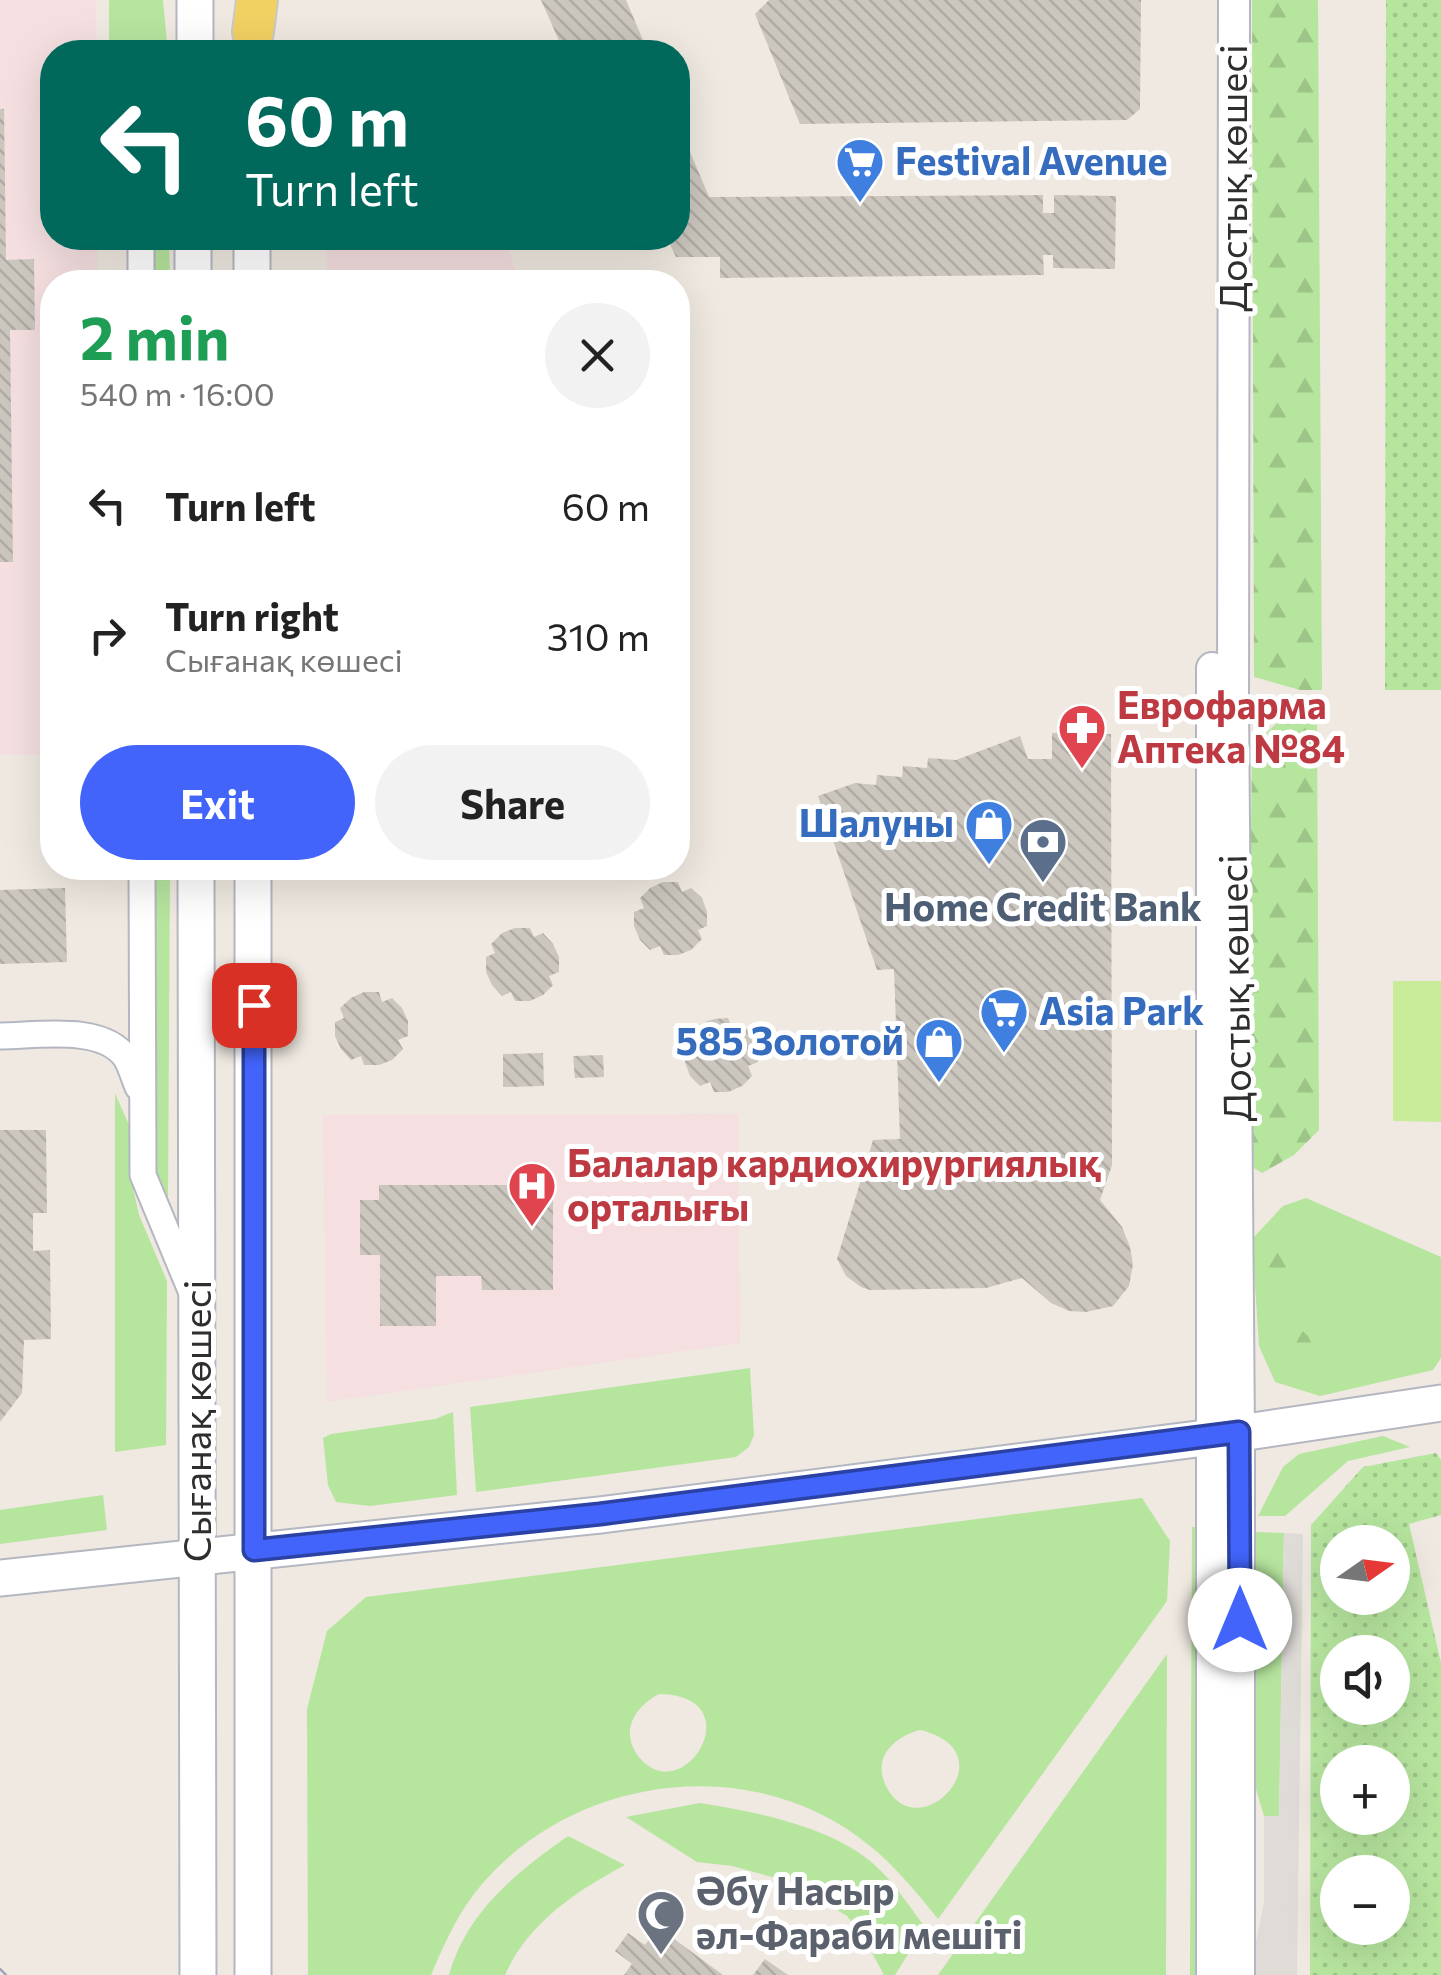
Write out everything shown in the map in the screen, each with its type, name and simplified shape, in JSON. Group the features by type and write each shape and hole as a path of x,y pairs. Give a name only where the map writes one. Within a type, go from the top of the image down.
{"main road":[{"path":"193,40 196,0"},
{"name":"Сығанақ көшесі","path":"196,880 198,1975"},
{"name":"Сығанақ көшесі","path":"253,880 254,1975"},
{"path":"0,1578 600,1514 1226,1435 1441,1403"},
{"path":"0,1592 46,1587 104,1566"}],"street":[{"name":"Достық көшесі","path":"1214,0 1226,1435 1239,1975"},
{"name":"Достық көшесі","path":"1212,1975 1226,1435 1234,0"},
{"path":"142,880 143,1176 197,1304"},
{"path":"87,1036 113,1028 142,997"},
{"path":"0,1036 87,1036 111,1043 126,1059 143,1101"}],"shaded area":[{"path":"0,0 96,0 96,40 40,40 40,250 97,250 97,270 40,270 40,755 0,755"},
{"path":"327,250 508,250 516,270 327,270"},
{"name":"Балалар кардиохирургиялық орталығы","path":"738,1114 740,1343 327,1402 323,1115"},
{"path":"1284,1533 1303,1534 1297,1975 1253,1975 1264,1903 1264,1816 1279,1816"}],"green space":[{"path":"109,0 163,0 167,40 109,40"},
{"path":"1252,0 1318,0 1322,690 1300,690 1254,677"},
{"path":"1386,0 1441,0 1441,690 1385,690"},
{"path":"153,250 169,250 170,270 153,270"},
{"path":"1279,721 1317,721 1319,1130 1294,1155 1262,1173 1247,1164 1252,746"},
{"path":"150,880 170,880 168,1200 150,1158"},
{"path":"1393,981 1441,981 1441,1122 1393,1121"},
{"path":"115,1093 129,1125 130,1174 139,1215 167,1281 166,1445 115,1452"},
{"path":"1306,1198 1441,1257 1441,1358 1433,1370 1320,1396 1275,1382 1259,1346 1252,1239 1283,1206"},
{"path":"1290,1216 1295,1301 1272,1304 1266,1240"},
{"path":"1297,1326 1315,1350 1287,1365 1281,1328"},
{"path":"750,1368 754,1435 749,1447 736,1457 476,1492 470,1407"},
{"path":"453,1412 457,1495 370,1506 336,1502 328,1485 323,1438 435,1419"},
{"path":"1383,1436 1410,1447 1348,1461 1285,1516 1258,1516 1283,1467 1299,1454"},
{"path":"1436,1453 1441,1460 1441,1515 1409,1525 1320,1525 1320,1615 1410,1615 1410,1528 1441,1663 1441,1975 1310,1975 1311,1525 1363,1467"},
{"path":"103,1495 107,1530 0,1544 0,1510"},
{"path":"1142,1498 1170,1541 1167,1601 938,1919 880,1854 823,1815 771,1795 717,1787 662,1789 609,1801 558,1823 513,1854 467,1904 431,1975 308,1975 307,1709 327,1631 366,1597","holes":["659,1694 687,1699 702,1712 706,1729 702,1746 690,1762 674,1770 657,1770 639,1757 630,1738 637,1713","920,1730 946,1741 958,1757 958,1775 950,1791 935,1803 918,1808 900,1803 886,1786 882,1766 894,1743"]},
{"path":"1192,1527 1200,1527 1205,1975 1190,1975"},
{"path":"1255,1532 1284,1533 1279,1817 1264,1816 1253,1779"},
{"path":"1167,1654 1166,1975 938,1975"},
{"path":"700,1803 796,1824 864,1856 899,1891 925,1927 895,1975 884,1975 847,1916 822,1901 779,1879 732,1866 697,1862 626,1817"},
{"path":"568,1836 625,1865 555,1910 527,1940 505,1975 449,1975 468,1931 496,1895"}],"building":[{"path":"541,0 626,0 643,40 559,40"},
{"path":"769,0 1141,0 1140,109 1127,120 800,124 755,14"},
{"path":"0,109 4,109 6,260 34,259 35,330 10,330 13,562 0,562"},
{"name":"Festival Avenue","path":"690,152 709,197 1043,195 1043,213 1054,213 1054,195 1116,196 1115,269 1053,268 1053,255 1043,255 1044,275 720,278 720,257 676,257 673,250 690,250"},
{"name":"Asia Park","path":"1052,733 1111,734 1112,1165 1100,1200 1122,1227 1130,1247 1133,1264 1129,1286 1113,1306 1086,1312 1069,1311 1051,1303 1022,1278 986,1288 861,1287 846,1276 837,1259 873,1140 900,1139 894,969 877,970 818,796 855,783 876,785 877,775 902,777 903,766 927,768 928,758 956,760 1020,736 1028,759 1052,759"},
{"path":"663,882 678,882 682,892 691,888 702,898 707,912 707,926 698,930 702,939 691,950 678,955 664,955 660,946 650,950 634,926 634,912 644,908 640,898"},
{"path":"65,888 67,962 0,964 0,890"},
{"path":"530,928 534,937 543,933 559,957 559,972 549,976 553,985 530,1001 515,1001 511,992 502,996 486,972 486,957 495,953 491,944 502,933"},
{"path":"364,992 379,992 382,1002 392,998 408,1021 408,1036 398,1040 403,1049 392,1060 379,1065 364,1065 361,1056 351,1060 335,1036 335,1022 344,1018 340,1008"},
{"path":"728,1018 732,1028 742,1024 752,1034 758,1062 748,1066 752,1076 742,1086 714,1092 710,1082 700,1086 690,1076 685,1048 694,1044 690,1035 700,1024"},
{"path":"543,1053 544,1086 503,1087 503,1054"},
{"path":"603,1055 604,1077 575,1078 573,1056"},
{"path":"0,1130 46,1130 47,1213 33,1213 33,1251 50,1250 51,1339 24,1340 22,1393 0,1422"},
{"path":"379,1185 553,1185 553,1290 482,1290 481,1276 436,1276 436,1326 380,1326 380,1255 360,1255 360,1200 379,1200"},
{"name":"Әбу Насыр әл-Фараби мешіті","path":"658,1927 723,1975 624,1975 632,1964 615,1951 628,1933 645,1945"},
{"name":"Әбу Насыр әл-Фараби мешіті","path":"765,1959 788,1975 753,1975"}],"tram line":[{"path":"0,1969 6,1975"}],"place":[{"name":"Festival Avenue","path":"860,204"},
{"name":"Еврофарма Аптека №84","path":"1082,770"},
{"name":"Шалуны","path":"989,866"},
{"name":"Home Credit Bank","path":"1043,884"},
{"name":"Asia Park","path":"1004,1054"},
{"name":"585 Золотой","path":"939,1084"},
{"name":"Балалар кардиохирургиялық орталығы","path":"532,1228"},
{"name":"Әбу Насыр әл-Фараби мешіті","path":"661,1956"}],"route":[{"path":"254,1005 254,1550 600,1514 1239,1432 1240,1620"}]}
